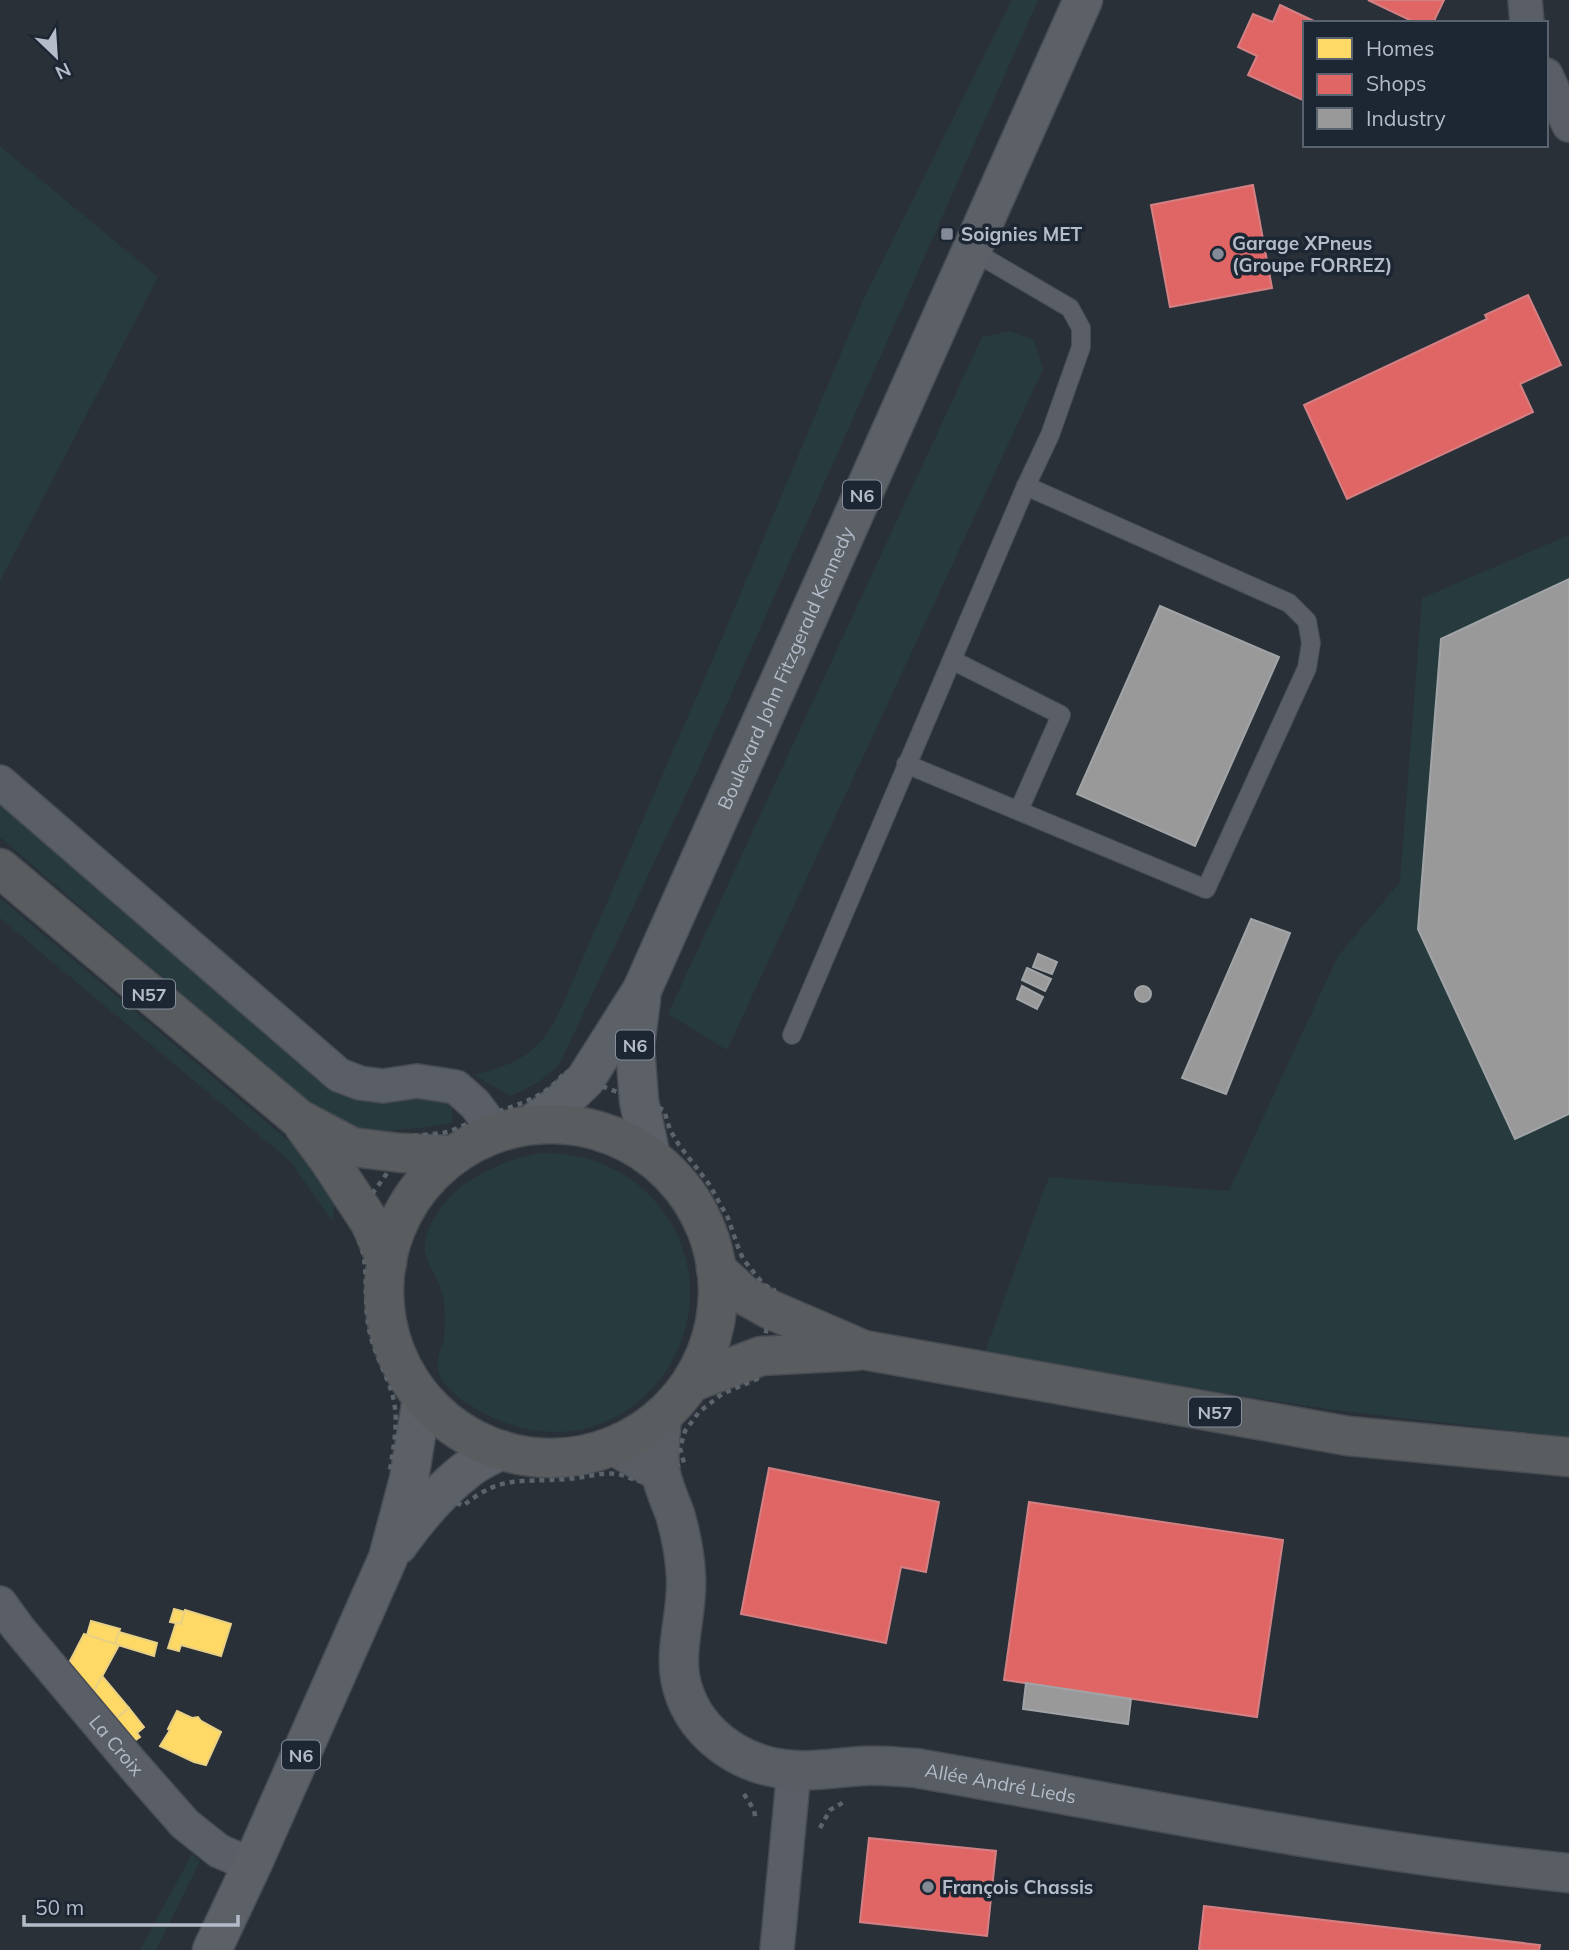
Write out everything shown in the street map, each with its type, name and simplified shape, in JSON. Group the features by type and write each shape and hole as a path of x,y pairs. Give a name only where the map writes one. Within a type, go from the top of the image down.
{"highway":[{"name":"N57","path":"0,868 299,1119 352,1147 401,1153 454,1155"},
{"name":"N57","path":"299,1119 371,1224 387,1263"},
{"path":"532,1124 581,1127 606,1133 651,1157 668,1171 695,1208 708,1238 716,1269 717,1306 710,1340 695,1381 662,1416 633,1437 578,1457 533,1458 501,1450 469,1437 446,1421 422,1398 402,1367 389,1335 384,1299 392,1237 418,1190 454,1155 493,1135 532,1124"},
{"name":"N57","path":"716,1269 744,1295 769,1309 864,1350 1348,1436 1569,1457"},
{"name":"N57","path":"695,1381 761,1356 864,1350"}],"main road":[{"name":"Boulevard John Fitzgerald Kennedy","path":"532,1124 560,1104 585,1080 642,990 1083,0"},
{"name":"Boulevard John Fitzgerald Kennedy","path":"642,990 635,1046 639,1101 651,1157"},
{"name":"N6","path":"212,1950 388,1559 409,1479 422,1398"},
{"name":"N6","path":"388,1559 413,1523 438,1494 469,1468 501,1450"}],"street":[{"path":"1525,0 1527,21"},
{"path":"1548,79 1569,125"},
{"path":"0,782 339,1075 360,1083 383,1086 417,1081 456,1087 475,1104 493,1135"},
{"name":"Allée André Lieds","path":"662,1416 649,1476 676,1517 683,1546 686,1578 680,1676 689,1705 700,1724 716,1741 736,1753 764,1764 794,1770 866,1766 916,1768 1300,1838 1475,1864 1569,1874"},
{"path":"614,1446 649,1476"},
{"name":"La Croix","path":"0,1603 18,1628 185,1824 219,1850 252,1866"},
{"path":"777,1950 794,1770"}],"lane":[{"path":"792,1035 906,764 1050,435 1081,347 1081,328 1070,308 971,250"},
{"path":"906,764 1206,889 1307,668 1311,643 1307,621 1289,603 1026,486"},
{"path":"952,660 1060,715 1019,810"}],"path":[{"path":"664,1110 670,1130 709,1184 728,1218 744,1259 764,1285 774,1290"},
{"path":"351,1223 364,1255 369,1329 396,1413 390,1470"},
{"path":"463,1506 485,1491 513,1481 561,1480 604,1474 649,1476"}],"green space":[{"path":"1012,0 1038,0 698,769 560,1063 537,1082 510,1096 474,1075 525,1056 542,1040 559,1013 719,645 865,296"},
{"path":"0,146 158,277 0,581"},
{"path":"1009,331 1034,340 1043,369 727,1050 668,1014 982,337"},
{"path":"1569,535 1569,1437 1334,1410 985,1351 1049,1177 1229,1191 1338,956 1400,882 1422,598"},
{"path":"0,795 335,1088 438,1098 452,1108 452,1123 393,1130 391,1138 353,1134 323,1117 0,837"},
{"path":"0,898 296,1147 336,1198 332,1221 291,1162 0,918"},
{"path":"539,1153 582,1157 620,1172 650,1196 673,1226 687,1262 690,1300 682,1339 661,1378 633,1406 622,1413 598,1425 573,1431 529,1430 489,1416 451,1391 441,1379 438,1369 438,1357 444,1338 444,1306 441,1288 425,1252 425,1240 430,1225 441,1207 464,1184 492,1168"},
{"path":"192,1854 200,1861 156,1950 140,1950"}],"building: Homes":[{"path":"174,1609 185,1612 181,1624 170,1622"},
{"path":"185,1610 231,1624 221,1656 181,1645 179,1651 168,1648 176,1623 181,1624"},
{"path":"91,1621 120,1629 115,1644 87,1635"},
{"path":"119,1632 157,1643 154,1656 115,1644"},
{"path":"84,1634 119,1645 92,1695 68,1665"},
{"path":"102,1676 129,1708 113,1721 92,1695"},
{"path":"129,1708 144,1727 137,1733 140,1737 130,1744 112,1722"},
{"path":"177,1711 192,1718 198,1717 221,1732 206,1765 160,1746"}],"building: Shops":[{"path":"1368,0 1444,0 1434,21 1412,21"},
{"path":"1280,5 1314,21 1303,21 1303,100 1248,75 1257,56 1238,47 1253,14 1273,22"},
{"path":"1253,185 1272,288 1170,307 1151,205"},
{"path":"1528,295 1561,365 1520,384 1533,412 1347,499 1304,405 1487,319 1485,315"},
{"path":"769,1468 939,1502 926,1572 901,1567 886,1643 741,1614"},
{"path":"1029,1502 1283,1540 1257,1717 1004,1680"},
{"name":"François Chassis","path":"869,1838 996,1851 987,1936 860,1922"},
{"path":"1204,1906 1540,1945 1539,1950 1199,1950"}],"building: Industry":[{"path":"1569,579 1569,1114 1515,1139 1418,929 1441,639"},
{"path":"1160,606 1279,657 1195,846 1077,794"},
{"path":"1251,919 1290,933 1226,1094 1182,1078"},
{"path":"1038,954 1057,962 1052,974 1033,967"},
{"path":"1027,968 1051,979 1045,991 1022,980"},
{"path":"1022,986 1043,997 1037,1009 1017,999"},
{"path":"1143,986 1149,988 1149,1000 1143,1002 1137,1000 1135,994 1137,988"},
{"path":"1026,1683 1131,1699 1128,1724 1023,1709"}],"place":[{"name":"Soignies MET","path":"947,234"},
{"name":"Garage XPneus (Groupe FORREZ)","path":"1218,254"},
{"name":"François Chassis","path":"928,1887"}]}
